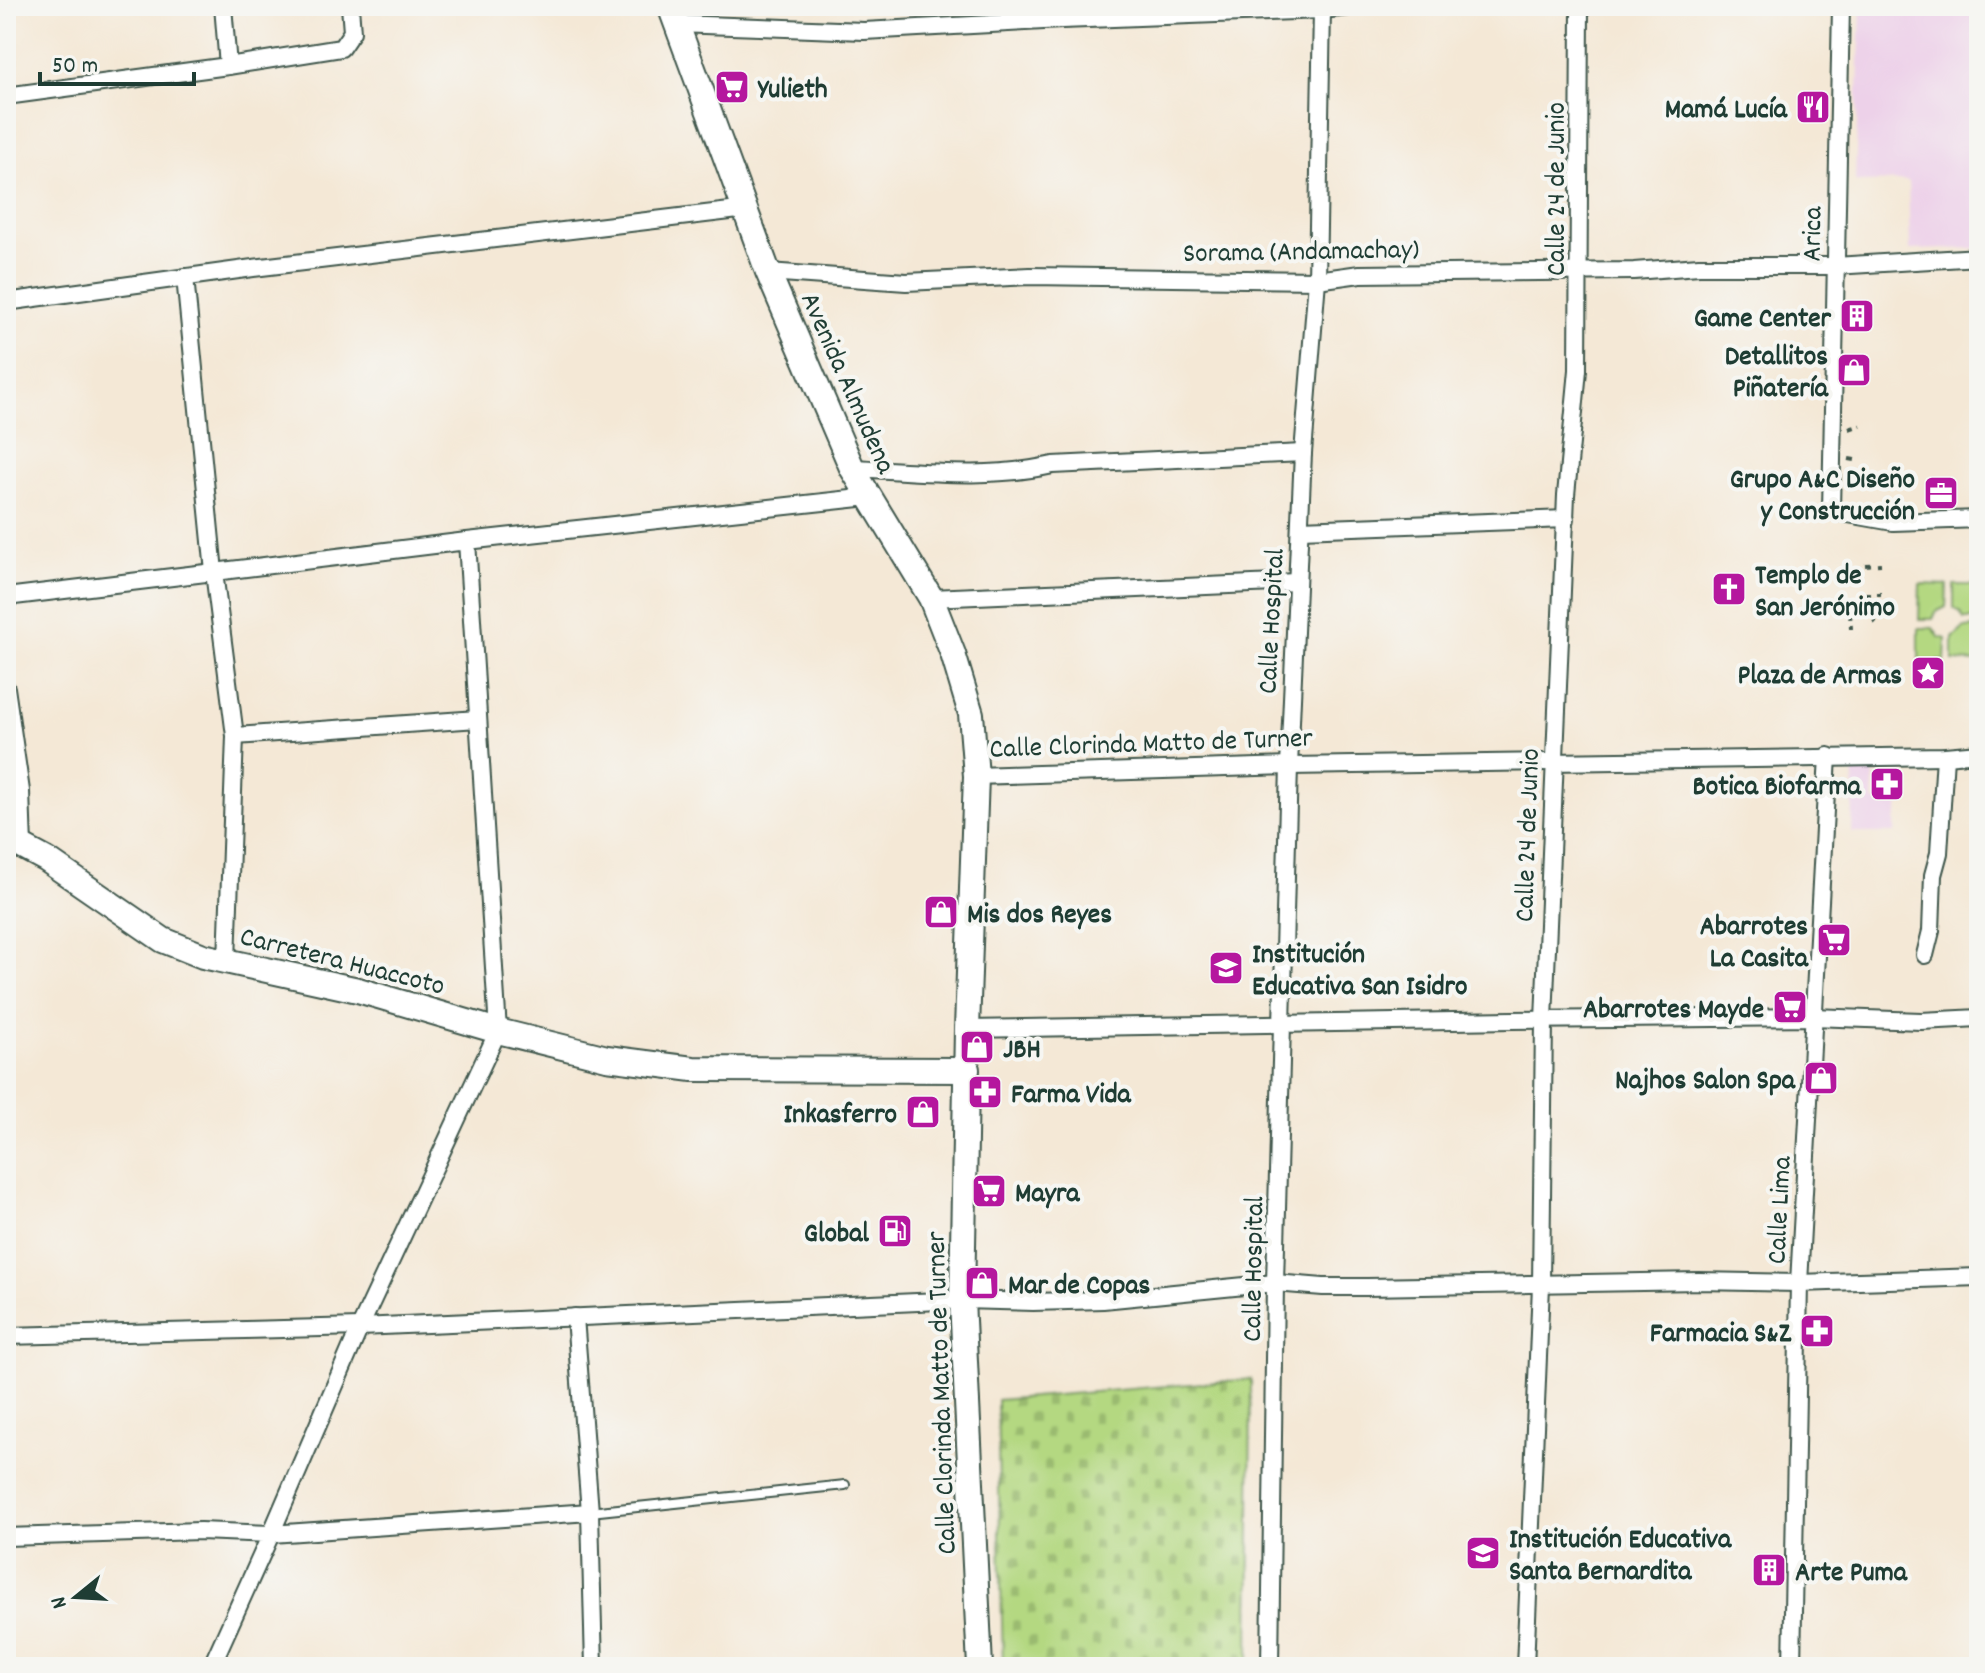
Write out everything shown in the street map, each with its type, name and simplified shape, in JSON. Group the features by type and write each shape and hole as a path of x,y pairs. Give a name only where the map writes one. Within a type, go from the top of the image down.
{"street":[{"path":"223,6 228,66"},
{"path":"6,96 341,48 352,32 350,6"},
{"path":"673,15 864,31 1358,6"},
{"name":"Calle 24 de Junio","path":"1525,1667 1541,1285 1544,1020 1554,762 1566,519 1578,370 1580,6"},
{"name":"Arica","path":"1841,6 1831,511 1893,522 1979,519"},
{"name":"Calle Hospital","path":"1270,1667 1275,1283 1289,766 1303,453 1317,280 1322,10"},
{"name":"Avenida Almudena","path":"673,15 768,272 852,468 931,598 953,654 971,714 976,776"},
{"path":"6,302 185,277 747,209"},
{"name":"Sorama (Andamachay)","path":"768,272 906,282 1030,276 1317,280 1360,274 1835,266 1979,257"},
{"path":"185,277 214,572 235,736 227,961"},
{"path":"852,468 979,474 1025,471 1053,465 1303,453"},
{"path":"6,597 467,541 869,497"},
{"path":"1300,529 1566,519"},
{"path":"211,1667 360,1327 498,1031 467,541"},
{"path":"931,598 1297,582"},
{"path":"6,688 21,791 14,843"},
{"path":"235,736 478,719"},
{"name":"Calle Clorinda Matto de Turner","path":"980,1667 962,1300 976,776 1289,766 1979,753"},
{"name":"Calle Lima","path":"1792,1667 1799,1283 1828,756"},
{"path":"1925,955 1931,931 1933,875 1939,853 1945,756"},
{"name":"Carretera Huaccoto","path":"14,843 47,860 163,940 203,956 358,990 498,1031 607,1058 693,1069 967,1070"},
{"path":"967,1029 1813,1017 1921,1021 1979,1018"},
{"path":"6,1336 360,1327 962,1300 1103,1300 1275,1283 1323,1287 1699,1281 1799,1283 1979,1277"},
{"path":"575,1317 590,1512 594,1667"},
{"path":"6,1537 200,1531 271,1534 590,1512"}],"lane":[{"path":"590,1512 845,1485"}],"path":[{"path":"1865,565 1881,564"},
{"path":"1865,594 1881,594"},
{"path":"1865,612 1876,623"},
{"path":"1850,613 1851,629"}],"shaded area":[{"path":"1861,6 1979,6 1979,248 1910,250 1908,181 1855,182"},
{"path":"1854,767 1874,768 1873,801 1900,802 1895,833 1852,833"}],"green space":[{"path":"1920,584 1947,585 1946,607 1936,612 1933,619 1919,619"},
{"path":"1954,585 1979,585 1979,619 1964,619 1954,608"},
{"path":"1979,627 1978,662 1953,661 1953,638 1964,628"},
{"path":"1919,628 1933,628 1939,637 1946,639 1945,661 1919,661"},
{"path":"1251,1379 1249,1667 1003,1667 997,1400"}],"place":[{"name":"Yulieth","path":"732,87"},
{"name":"Mamá Lucía","path":"1813,107"},
{"name":"Game Center","path":"1857,316"},
{"name":"Detallitos Piñatería","path":"1854,370"},
{"name":"Grupo A&C Diseño y Construcción","path":"1941,493"},
{"name":"Templo de San Jerónimo","path":"1729,589"},
{"name":"Plaza de Armas","path":"1928,673"},
{"name":"Botica Biofarma","path":"1887,784"},
{"name":"Mis dos Reyes","path":"941,912"},
{"name":"Abarrotes La Casita","path":"1834,940"},
{"name":"Institución Educativa San Isidro","path":"1226,968"},
{"name":"Abarrotes Mayde","path":"1790,1007"},
{"name":"JBH","path":"977,1047"},
{"name":"Najhos Salon Spa","path":"1821,1078"},
{"name":"Farma Vida","path":"985,1092"},
{"name":"Inkasferro","path":"923,1112"},
{"name":"Mayra","path":"989,1191"},
{"name":"Global","path":"895,1231"},
{"name":"Mar de Copas","path":"982,1283"},
{"name":"Farmacia S&Z","path":"1817,1331"},
{"name":"Institución Educativa Santa Bernardita","path":"1483,1553"},
{"name":"Arte Puma","path":"1769,1570"}]}
